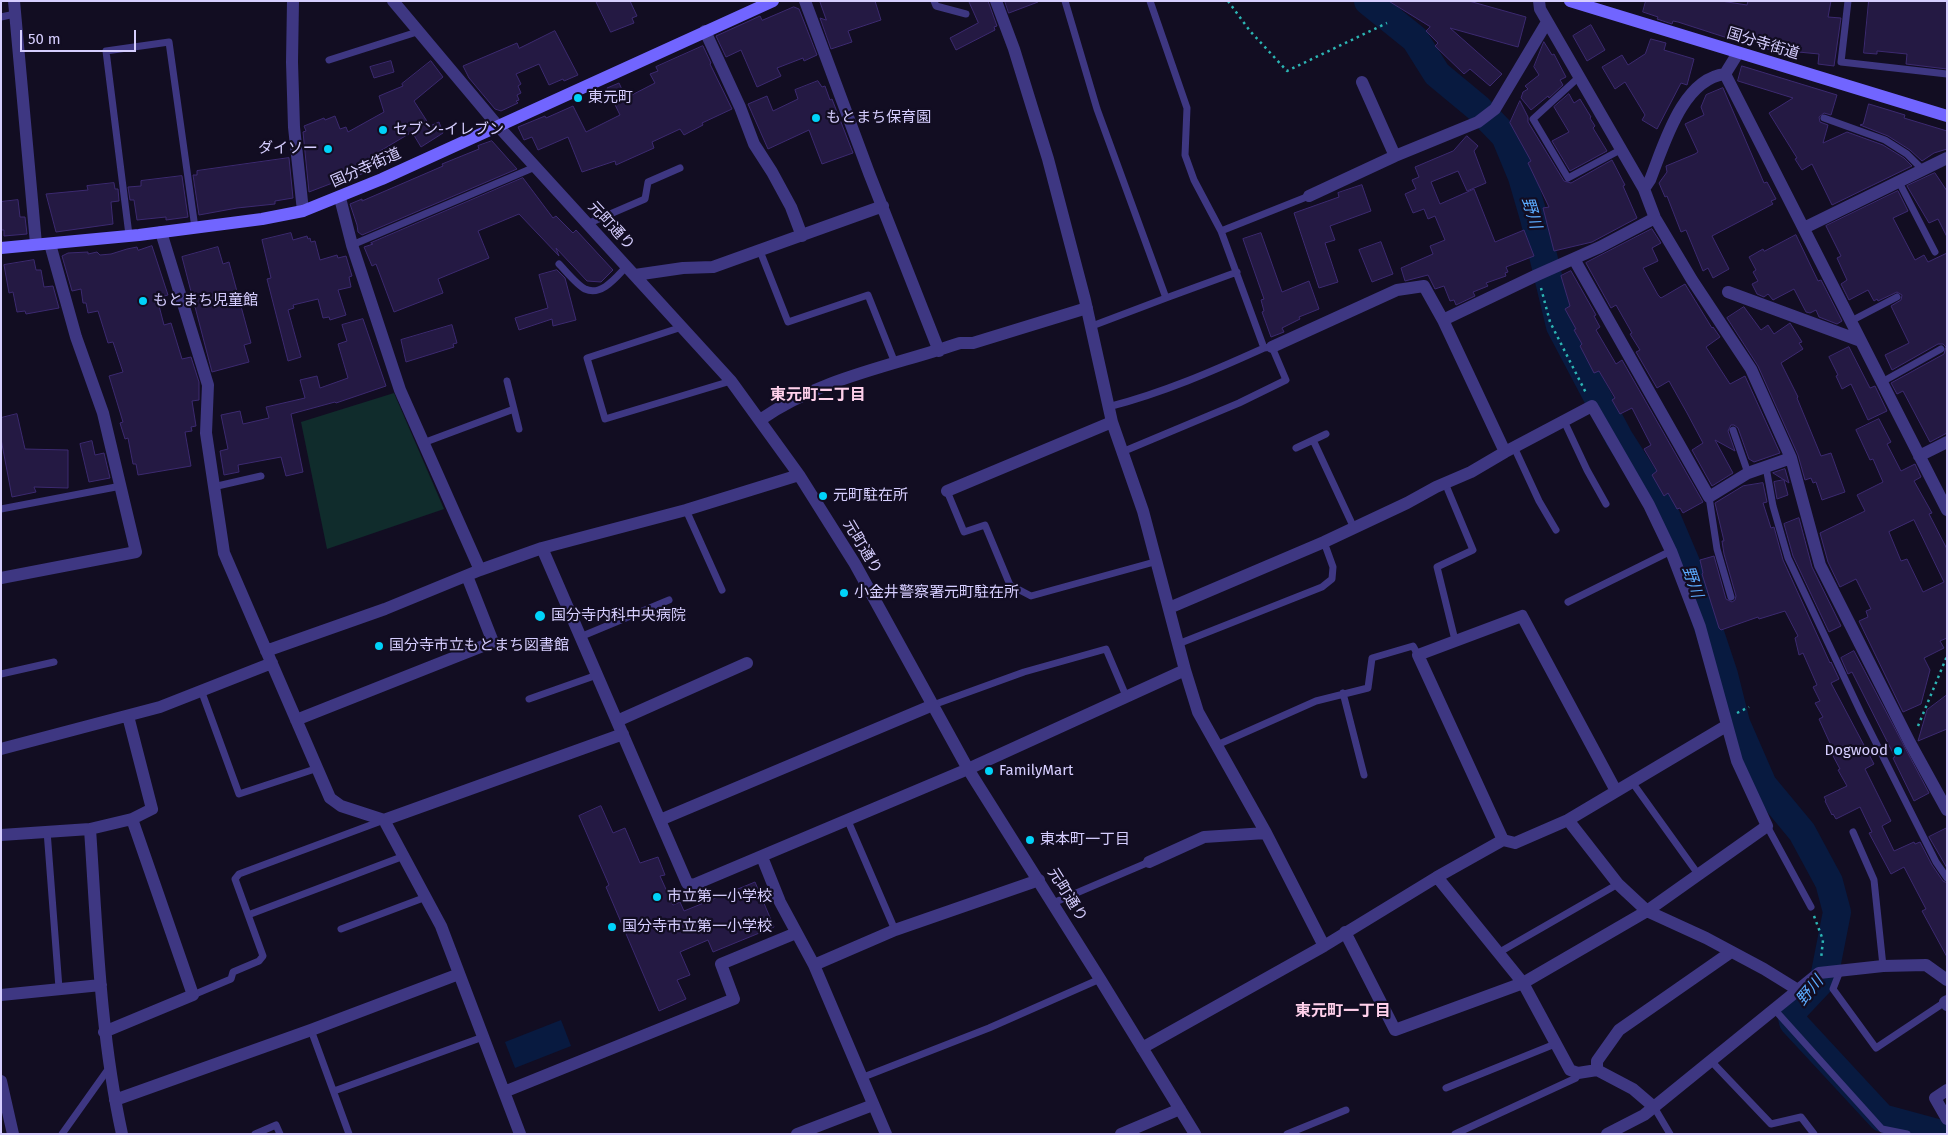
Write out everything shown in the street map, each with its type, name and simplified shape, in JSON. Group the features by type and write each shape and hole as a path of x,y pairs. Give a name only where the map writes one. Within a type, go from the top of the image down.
{"main road":[{"name":"国分寺街道","path":"1,248 195,228 303,211 340,198 773,1"},
{"name":"国分寺街道","path":"1570,1 1738,54 1947,116"}],"street":[{"path":"14,1 36,244"},
{"path":"293,1 294,128 303,211"},
{"path":"805,1 938,351"},
{"path":"996,1 1014,49 1048,159 1092,326 1112,422 1158,561 1184,670 1198,712 1266,833 1324,946"},
{"path":"1538,1 1547,22 1644,189 1655,218 1692,280 1751,369 1791,458 1820,565 1910,743 1947,810"},
{"name":"元町通り","path":"396,2 417,32 498,126 731,381 799,475 855,564 968,769 1100,978 1195,1134"},
{"path":"1309,196 1395,156 1478,122 1495,109 1547,22"},
{"path":"705,31 740,107 754,144 791,207 802,236"},
{"path":"1725,74 1738,54"},
{"path":"1644,189 1650,180 1678,113 1696,87 1716,75 1725,74"},
{"path":"1725,74 1947,510"},
{"path":"1362,82 1395,156"},
{"path":"1804,228 1947,158"},
{"path":"340,198 352,245 400,390 480,570"},
{"path":"631,271 713,268 883,206"},
{"path":"1443,320 1544,272 1600,248 1655,218"},
{"path":"161,232 208,385 206,433 224,553 330,798 341,806 384,820 623,734"},
{"path":"1,578 136,552 103,413 76,337 50,244"},
{"path":"1574,259 1709,497 1748,474 1791,458"},
{"path":"1268,348 1397,290 1424,286 1509,449"},
{"path":"1728,292 1861,341"},
{"path":"760,420 801,395 844,378 960,343 973,343 1087,308"},
{"path":"1169,608 1354,528 1471,472 1509,449 1592,406 1649,505 1671,551 1702,634 1737,761 1767,826 1647,911 1523,984 1395,1030 1345,932"},
{"path":"947,492 1112,422"},
{"path":"1919,456 1947,442"},
{"path":"266,651 385,609 480,570 542,548 686,510 799,475"},
{"path":"542,548 687,883 693,885 968,769 1184,670"},
{"path":"296,720 493,642 467,576"},
{"path":"1503,840 1418,655 1522,616 1616,791"},
{"path":"1,749 160,707 272,663"},
{"path":"617,721 747,663"},
{"path":"660,820 933,705"},
{"path":"1,835 90,829 132,819 152,809 128,716"},
{"path":"1142,1048 1324,946 1437,877 1503,840 1515,843 1568,820 1726,726"},
{"path":"104,1032 193,995 132,819"},
{"path":"384,820 441,926 520,1134"},
{"path":"1568,820 1618,884 1647,911 1764,969 1798,990"},
{"path":"90,829 104,1032 122,1134"},
{"path":"1149,862 1204,837 1266,833"},
{"path":"762,857 780,902 814,965 872,1105 886,1134"},
{"path":"1437,877 1523,984 1554,1044 1570,1070 1578,1073 1597,1070 1633,1089 1654,1107"},
{"path":"814,965 895,930 1039,880"},
{"path":"504,1092 734,999 721,964 796,934"},
{"path":"1597,1070 1597,1061 1619,1030 1730,952"},
{"path":"1607,1134 1644,1115 1798,990 1828,972 1883,966 1926,965 1947,980"},
{"path":"115,1100 311,1030 459,974"},
{"path":"1,995 101,985"},
{"path":"1,1080 13,1134"},
{"path":"1947,1090 1934,1098 1947,1119"},
{"path":"797,1134 872,1105"},
{"path":"1121,1134 1180,1109"}],"lane":[{"path":"934,1 936,6 966,14"},
{"path":"1065,1 1097,109 1166,298"},
{"path":"1122,452 1240,403 1286,380 1268,348 1221,231 1194,180 1185,155 1187,108 1150,1"},
{"path":"1848,1 1841,62 1947,74"},
{"path":"1,17 16,14"},
{"path":"329,60 417,32"},
{"path":"129,235 106,51 169,42 195,228"},
{"path":"1579,77 1533,119 1568,178 1622,149"},
{"path":"1824,118 1884,140 1907,154 1923,170"},
{"path":"352,245 535,167"},
{"path":"587,224 645,199 648,182 680,168"},
{"path":"1899,182 1935,252"},
{"path":"1221,231 1309,196"},
{"path":"760,251 788,322 868,294 895,362"},
{"path":"559,264 584,288 595,290 607,286 631,271"},
{"path":"1092,326 1238,272"},
{"path":"1851,321 1897,297"},
{"path":"683,327 587,358 605,419 731,381"},
{"path":"1108,407 1144,398 1180,385 1268,348"},
{"path":"1882,382 1941,349"},
{"path":"507,381 519,429"},
{"path":"424,443 514,409"},
{"path":"1564,421 1586,470 1606,504"},
{"path":"1733,430 1748,474"},
{"path":"1296,448 1326,434"},
{"path":"1313,440 1354,528"},
{"path":"1509,449 1556,530"},
{"path":"1766,467 1773,506 1788,558 1936,862 1947,878"},
{"path":"213,487 261,476"},
{"path":"1445,483 1473,550 1437,567 1455,640"},
{"path":"1,509 121,486"},
{"path":"947,492 964,532 985,524 1010,585 1031,596 1158,561"},
{"path":"1709,497 1717,549 1731,597"},
{"path":"686,510 722,590"},
{"path":"1178,644 1322,587 1332,579 1333,567 1324,542"},
{"path":"1568,602 1671,551"},
{"path":"580,637 669,600"},
{"path":"1217,745 1316,701 1343,692 1368,688 1372,658 1413,646 1418,655"},
{"path":"933,705 1024,672 1106,650 1126,696"},
{"path":"1,674 54,662"},
{"path":"529,699 597,675"},
{"path":"201,690 239,794 318,768"},
{"path":"1343,692 1364,775"},
{"path":"1632,782 1698,874"},
{"path":"193,995 231,979 233,972 259,962 263,956 234,879 239,874 384,820"},
{"path":"848,821 895,930"},
{"path":"1767,826 1811,907"},
{"path":"47,831 59,988"},
{"path":"1852,832 1874,880 1883,966"},
{"path":"248,915 404,856"},
{"path":"1053,903 1149,862"},
{"path":"1498,953 1618,884"},
{"path":"341,929 426,898"},
{"path":"1828,972 1833,989 1876,1048 1946,1003"},
{"path":"861,1078 989,1028 1100,978"},
{"path":"1774,1010 1882,1129 1907,1134"},
{"path":"311,1030 349,1134"},
{"path":"334,1091 483,1037"},
{"path":"1446,1088 1554,1044"},
{"path":"1711,1061 1770,1124 1802,1117 1814,1134"},
{"path":"62,1134 109,1068"},
{"path":"1455,1134 1576,1078 1578,1073"},
{"path":"1654,1107 1670,1134"},
{"path":"1287,1134 1346,1110"},
{"path":"255,1134 276,1125 280,1134"}],"path":[{"path":"1228,1 1250,31 1287,71 1387,23"},
{"path":"1544,272 1550,322 1592,406"},
{"path":"1910,743 1947,656"},
{"path":"1811,907 1823,940 1828,972"}],"green space":[{"path":"394,393 444,509 327,549 301,422"}],"water":[{"path":"561,1020 571,1046 515,1068 505,1042"}],"building":[{"path":"596,1 630,1 637,16 632,18 634,23 611,32"},
{"path":"820,1 875,1 881,20 848,31 852,42 831,49 820,18 826,20"},
{"path":"969,1 988,1 997,26 994,27 995,30 956,50 950,38 978,23"},
{"path":"1005,1 1038,1 1038,2 1009,13"},
{"path":"1389,1 1469,1 1526,17 1518,47 1450,28 1502,74 1490,86 1470,69 1464,74 1435,46 1438,43 1426,31 1430,27"},
{"path":"1646,1 1721,1 1747,5 1748,1 1831,1 1828,17 1841,18 1834,66 1818,64 1819,54 1767,49 1768,38 1741,34 1740,42 1678,22 1673,21 1672,24 1657,19 1658,17 1643,12"},
{"path":"1869,1 1947,1 1947,69 1906,64 1907,54 1877,51 1877,54 1864,53"},
{"path":"794,7 799,9 817,55 804,61 803,58 777,68 781,76 757,87 741,50 726,57 716,36 760,16 762,20"},
{"path":"1591,25 1605,50 1587,61 1573,36"},
{"path":"555,31 578,75 549,85 539,64 516,74 521,84 518,86 521,93 517,95 519,100 516,101 518,103 501,111 495,109 469,78 463,66 517,43 519,48"},
{"path":"1651,39 1666,43 1664,50 1694,59 1687,85 1681,83 1657,129 1642,120 1645,115 1625,82 1615,89 1602,67 1622,55 1628,65 1645,54"},
{"path":"1544,42 1552,55 1554,54 1566,77 1560,80 1563,85 1549,98 1548,96 1531,110 1521,98 1523,92 1528,89 1525,86 1539,75 1534,67"},
{"path":"703,46 732,109 702,123 703,125 684,135 680,129 652,142 654,148 616,165 615,161 582,172 568,137 538,150 532,137 524,140 518,127 545,116 546,118 573,106 586,132 620,115 607,88 619,83 626,98 655,83 650,74 658,71 656,67"},
{"path":"391,61 394,72 374,78 370,67"},
{"path":"431,61 443,77 414,101 430,126 439,122 443,133 421,147 412,132 360,163 364,173 309,192 303,132 306,131 304,126 335,116 340,129 346,127 348,132 384,112 379,96 403,86 402,84"},
{"path":"1742,66 1837,95 1831,115 1824,113 1819,117 1820,122 1828,125 1823,143 1847,132 1883,145 1904,158 1912,166 1832,205 1812,164 1802,170 1795,159 1797,158 1769,113 1793,98 1738,81"},
{"path":"818,81 822,87 825,86 830,100 832,99 853,153 822,164 809,130 768,149 748,104 767,96 773,111 798,99 795,90"},
{"path":"1723,88 1764,183 1767,182 1776,199 1771,201 1773,204 1712,236 1729,269 1713,278 1708,268 1703,271 1686,230 1681,232 1667,196 1665,197 1659,183 1667,172 1666,166 1698,152 1685,124 1704,115 1701,107 1706,95"},
{"path":"1569,94 1574,103 1580,99 1591,117 1595,126 1593,128 1607,151 1570,171 1552,141 1569,132 1554,107"},
{"path":"1520,101 1528,117 1528,122 1564,181 1571,183 1612,160 1625,185 1623,186 1637,218 1592,242 1554,251 1543,208 1549,207 1528,163 1531,161 1510,123"},
{"path":"1869,104 1905,115 1904,118 1947,131 1947,149 1934,153 1922,161 1910,150 1888,136 1860,125 1863,124"},
{"path":"1467,136 1478,146 1474,151 1486,183 1467,191 1458,171 1431,182 1440,204 1474,189 1495,242 1524,230 1534,256 1506,267 1508,272 1505,273 1506,276 1486,283 1488,286 1473,292 1475,296 1456,305 1454,300 1450,301 1444,286 1435,289 1428,275 1405,281 1401,268 1433,254 1430,246 1445,240 1435,216 1428,219 1424,209 1413,213 1405,194 1416,189 1412,180 1419,177 1415,167 1453,151"},
{"path":"492,141 517,169 362,235 358,232 350,204 362,199 362,201 443,166 442,164 479,149 478,146"},
{"path":"289,158 293,198 275,201 275,204 199,215 193,175 197,175 197,171"},
{"path":"1935,173 1947,191 1947,237 1938,219 1929,223 1907,186"},
{"path":"182,176 188,217 166,220 166,217 137,220 134,200 130,200 128,187 141,186 141,181"},
{"path":"523,178 553,218 556,216 573,233 576,230 613,270 601,282 587,281 556,248 559,256 519,214 478,231 489,258 438,279 443,293 394,312 376,264 372,266 364,247"},
{"path":"114,183 115,189 118,189 119,201 111,202 113,224 56,232 46,194 88,190 87,186"},
{"path":"1362,185 1371,211 1330,226 1335,240 1325,243 1338,282 1319,288 1294,213 1339,197 1338,193"},
{"path":"1898,191 1908,211 1893,218 1915,260 1924,255 1928,262 1947,253 1947,433 1930,442 1903,391 1897,394 1891,383 1944,354 1946,347 1943,344 1938,344 1892,370 1885,355 1909,343 1891,306 1901,300 1902,295 1897,292 1874,301 1868,290 1849,300 1841,284 1847,280 1837,258 1841,256 1826,226"},
{"path":"18,200 20,217 25,217 27,234 4,236 4,230 1,230 1,202"},
{"path":"1652,229 1661,243 1652,248 1658,261 1643,268 1658,295 1661,298 1685,284 1712,328 1720,337 1706,347 1730,384 1745,376 1780,453 1754,462 1749,459 1738,428 1731,425 1728,431 1735,451 1715,440 1733,473 1712,486 1692,450 1703,443 1669,381 1657,388 1636,352 1640,350 1630,334 1632,333 1616,305 1611,308 1586,263"},
{"path":"291,233 293,240 307,236 311,242 315,241 320,260 337,255 338,258 346,256 352,276 349,277 351,287 338,290 346,315 330,320 329,317 323,318 318,299 293,305 294,308 288,310 301,357 288,361 267,279 271,278 262,240"},
{"path":"1261,233 1282,292 1309,281 1319,309 1299,317 1300,319 1282,328 1284,332 1271,337 1262,312 1264,311 1261,300 1264,299 1243,239"},
{"path":"1796,235 1818,281 1821,280 1842,321 1837,324 1819,317 1816,310 1810,313 1806,312 1794,289 1773,300 1768,294 1764,297 1757,294 1752,284 1758,281 1753,272 1756,270 1749,257"},
{"path":"1381,242 1393,274 1372,282 1359,250"},
{"path":"152,246 168,295 157,298 164,325 171,323 182,359 191,357 199,382 199,400 192,401 196,426 191,427 192,431 185,432 191,466 138,475 136,464 133,464 128,438 125,439 120,423 123,422 109,376 123,372 113,342 108,343 98,311 88,313 86,303 83,303 81,289 72,291 62,256 68,253 88,252 88,254 97,252 100,255 111,254 137,247 138,250"},
{"path":"218,247 223,264 229,262 251,343 244,345 249,362 212,372 182,257"},
{"path":"34,260 36,270 41,270 44,287 53,286 59,308 26,314 25,311 17,312 13,292 9,293 4,265"},
{"path":"557,270 565,278 576,320 553,326 552,319 519,330 515,318 548,308 539,275"},
{"path":"1571,271 1596,315 1594,316 1600,327 1596,330 1616,364 1622,360 1703,502 1683,513 1680,508 1677,509 1668,493 1664,496 1652,475 1657,471 1644,449 1651,445 1632,408 1620,414 1612,400 1615,398 1599,371 1594,373 1580,346 1582,344 1574,330 1576,329 1565,309 1570,306 1561,276"},
{"path":"1744,307 1761,330 1768,325 1774,334 1790,323 1802,342 1799,343 1803,349 1781,363 1798,397 1821,456 1831,453 1845,492 1822,500 1816,482 1813,483 1811,478 1805,480 1798,455 1758,366 1727,318"},
{"path":"363,319 386,386 336,403 291,414 303,472 286,476 281,457 238,465 239,472 224,475 220,451 228,449 221,415 240,411 243,424 269,418 266,407 305,398 300,380 317,376 320,388 348,378 338,344 347,341 342,325"},
{"path":"452,325 457,343 453,344 454,347 406,362 401,340"},
{"path":"1849,347 1870,388 1875,386 1887,411 1868,420 1851,384 1842,389 1836,376 1838,375 1829,357"},
{"path":"17,414 25,449 68,450 68,488 34,487 36,492 12,497 1,439 1,418"},
{"path":"1879,419 1891,442 1887,444 1901,471 1915,464 1921,477 1914,481 1932,513 1929,514 1947,549 1947,638 1940,641 1944,648 1924,658 1930,670 1921,704 1903,712 1859,621 1868,617 1866,611 1871,609 1856,579 1840,587 1828,562 1820,533 1865,511 1857,495 1883,482 1873,459 1870,460 1856,430","holes":["1914,520 1944,582 1923,592 1907,559 1901,561 1889,532"]},
{"path":"92,441 95,455 104,453 110,478 89,482 80,444"},
{"path":"1785,469 1789,483 1773,473"},
{"path":"1784,480 1788,495 1777,499 1774,482"},
{"path":"1763,483 1767,502 1763,503 1771,528 1774,527 1783,560 1839,679 1831,683 1874,764 1865,769 1891,821 1882,826 1894,851 1914,842 1915,844 1920,842 1932,865 1943,881 1947,883 1947,957 1922,911 1926,909 1904,867 1891,874 1869,833 1872,832 1860,807 1836,819 1825,801 1824,797 1847,786 1838,770 1840,769 1832,754 1834,752 1819,719 1823,717 1815,703 1820,701 1813,687 1817,685 1803,653 1799,655 1795,638 1798,636 1785,611 1759,619 1758,617 1721,630 1719,628 1702,574 1700,560 1714,556 1726,599 1732,602 1736,596 1724,554 1722,541 1724,541 1715,503 1743,486"},
{"path":"1799,518 1812,567 1841,626 1829,632 1793,556 1784,524"},
{"path":"1854,651 1929,793 1914,801 1893,758 1895,757 1852,672 1848,674 1841,658"},
{"path":"1947,695 1947,729 1918,741 1927,710"},
{"path":"601,806 613,833 625,828 640,863 658,857 665,875 660,876 673,905 680,902 684,911 755,882 774,927 713,952 708,940 680,952 690,975 677,980 686,999 659,1011 606,887 609,885 579,816"},
{"path":"1947,828 1947,868 1929,837"}],"waterway":[{"name":"野川","path":"1368,1 1415,39 1437,74 1478,108 1505,136 1522,177 1534,218 1560,326 1619,438 1661,504 1689,570 1724,675 1736,723 1763,785 1802,832 1829,882 1837,912 1824,978 1791,1013 1793,1022 1882,1118 1941,1134"}],"place":[{"name":"東元町","path":"578,98"},
{"name":"もとまち保育園","path":"816,118"},
{"name":"セブン-イレブン","path":"383,130"},
{"name":"ダイソー","path":"328,149"},
{"name":"もとまち児童館","path":"143,301"},
{"name":"元町駐在所","path":"823,496"},
{"name":"小金井警察署元町駐在所","path":"844,593"},
{"name":"国分寺内科中央病院","path":"540,616"},
{"name":"国分寺市立もとまち図書館","path":"379,646"},
{"name":"Dogwood","path":"1898,751"},
{"name":"FamilyMart","path":"989,771"},
{"name":"東本町一丁目","path":"1030,840"},
{"name":"市立第一小学校","path":"657,897"},
{"name":"国分寺市立第一小学校","path":"612,927"}],"district":[{"name":"東元町二丁目","path":"818,396"},
{"name":"東元町一丁目","path":"1343,1012"}]}
